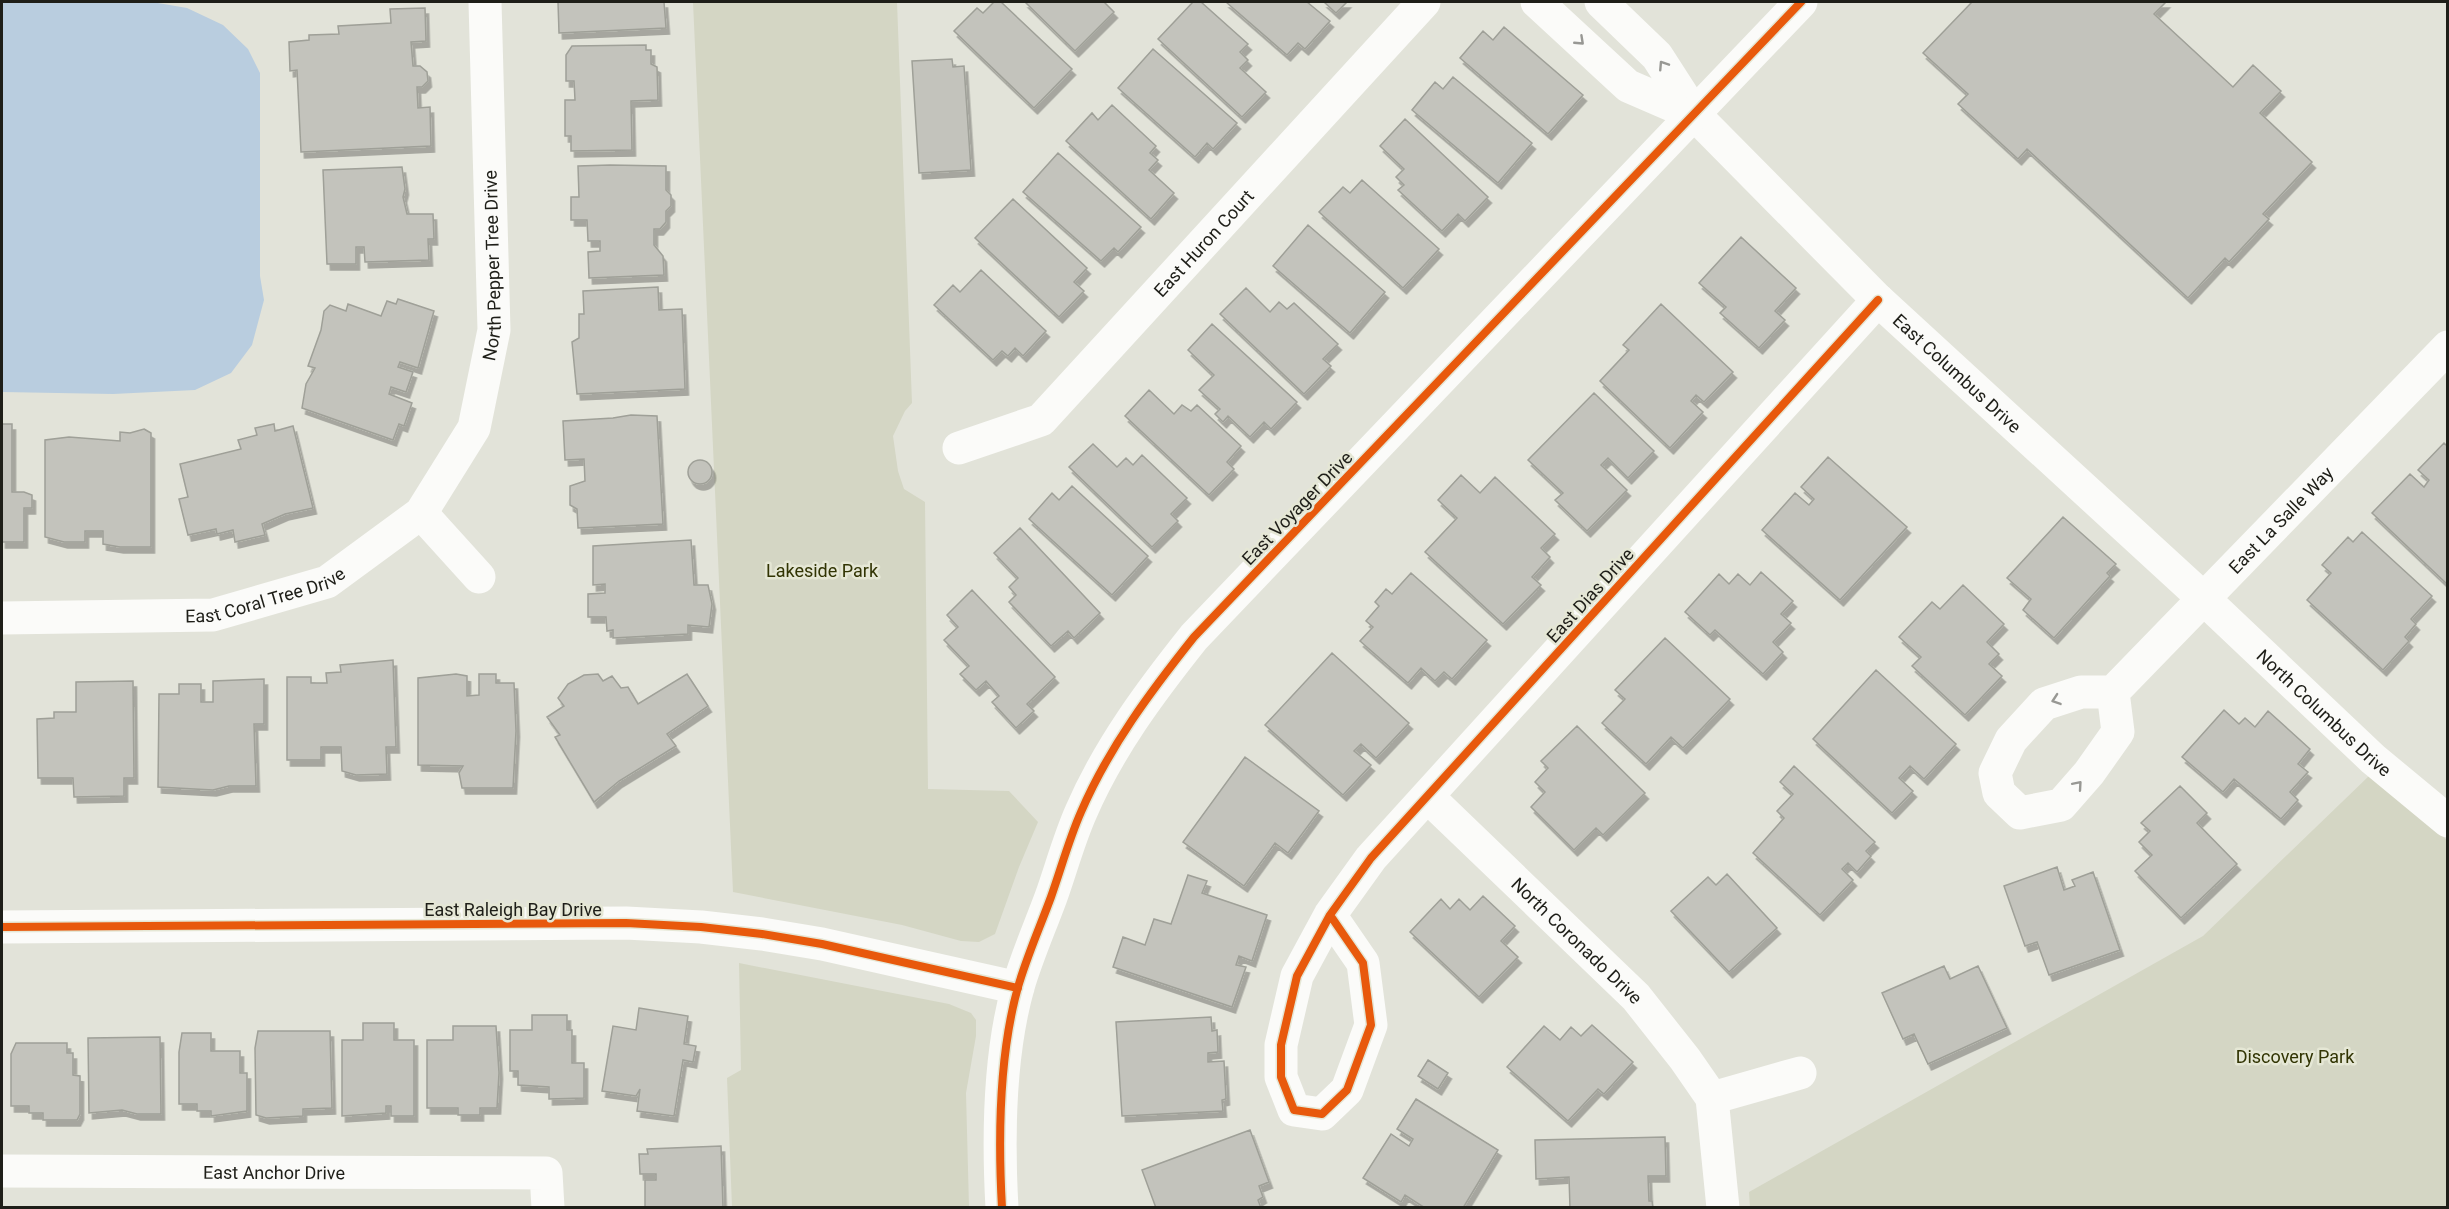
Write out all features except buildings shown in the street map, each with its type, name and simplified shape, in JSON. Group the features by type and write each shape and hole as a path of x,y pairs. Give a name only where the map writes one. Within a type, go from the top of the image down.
{"street":[{"name":"North Pepper Tree Drive","path":"421,513 474,428 495,330 485,2"},
{"name":"East Huron Court","path":"959,448 1041,420 1424,2"},
{"name":"East Columbus Drive","path":"1538,2 1628,86 1695,115"},
{"name":"East Columbus Drive","path":"1601,2 1657,56 1695,115 1878,300 2203,598"},
{"name":"East Voyager Drive","path":"1002,1208 999,1160 1000,1106 1007,1047 1018,988 1081,811 1114,749 1148,694 1194,637 1801,2"},
{"name":"East Dias Drive","path":"1330,915 1363,963 1371,1025 1347,1090 1322,1114 1294,1110 1281,1077 1281,1045 1298,976 1330,915 1371,858 1878,300"},
{"name":"East La Salle Way","path":"2113,692 2448,346"},
{"path":"421,513 479,577"},
{"name":"East Coral Tree Drive","path":"2,618 213,615 327,582 421,513"},
{"name":"North Columbus Drive","path":"2203,598 2373,759 2448,821"},
{"name":"North Coronado Drive","path":"1428,797 1636,997 1685,1059 1712,1098 1722,1208"},
{"name":"East Raleigh Bay Drive","path":"2,927 614,923 701,927 822,944 1018,988"},
{"path":"1712,1098 1800,1073"},
{"name":"East Anchor Drive","path":"2,1171 546,1173 548,1208"}],"green space":[{"name":"Lakeside Park","path":"693,2 897,2 912,403 905,411 893,436 898,471 904,489 925,502 928,789 1009,791 1038,822 995,934 979,942 961,941 902,925 733,892"},
{"name":"Discovery Park","path":"2370,775 2447,840 2447,1207 1750,1208 1749,1192 2203,936"},
{"path":"739,963 949,1004 971,1013 976,1020 976,1036 966,1093 969,1207 732,1207 727,1078 741,1070"}],"water":[{"path":"2,2 152,2 187,8 223,25 248,49 260,73 260,276 264,300 252,345 231,373 195,390 113,394 2,392"}],"cycle path":[{"path":"1002,1208 1001,1096 1007,1040 1018,987 1081,812 1104,765 1132,720 1194,637 1801,2"},
{"path":"1330,915 1363,963 1371,1025 1347,1090 1322,1114 1294,1110 1281,1077 1281,1045 1297,976 1330,915 1371,858 1878,300"},
{"path":"2,927 626,923 701,927 822,944 1018,988"}]}
